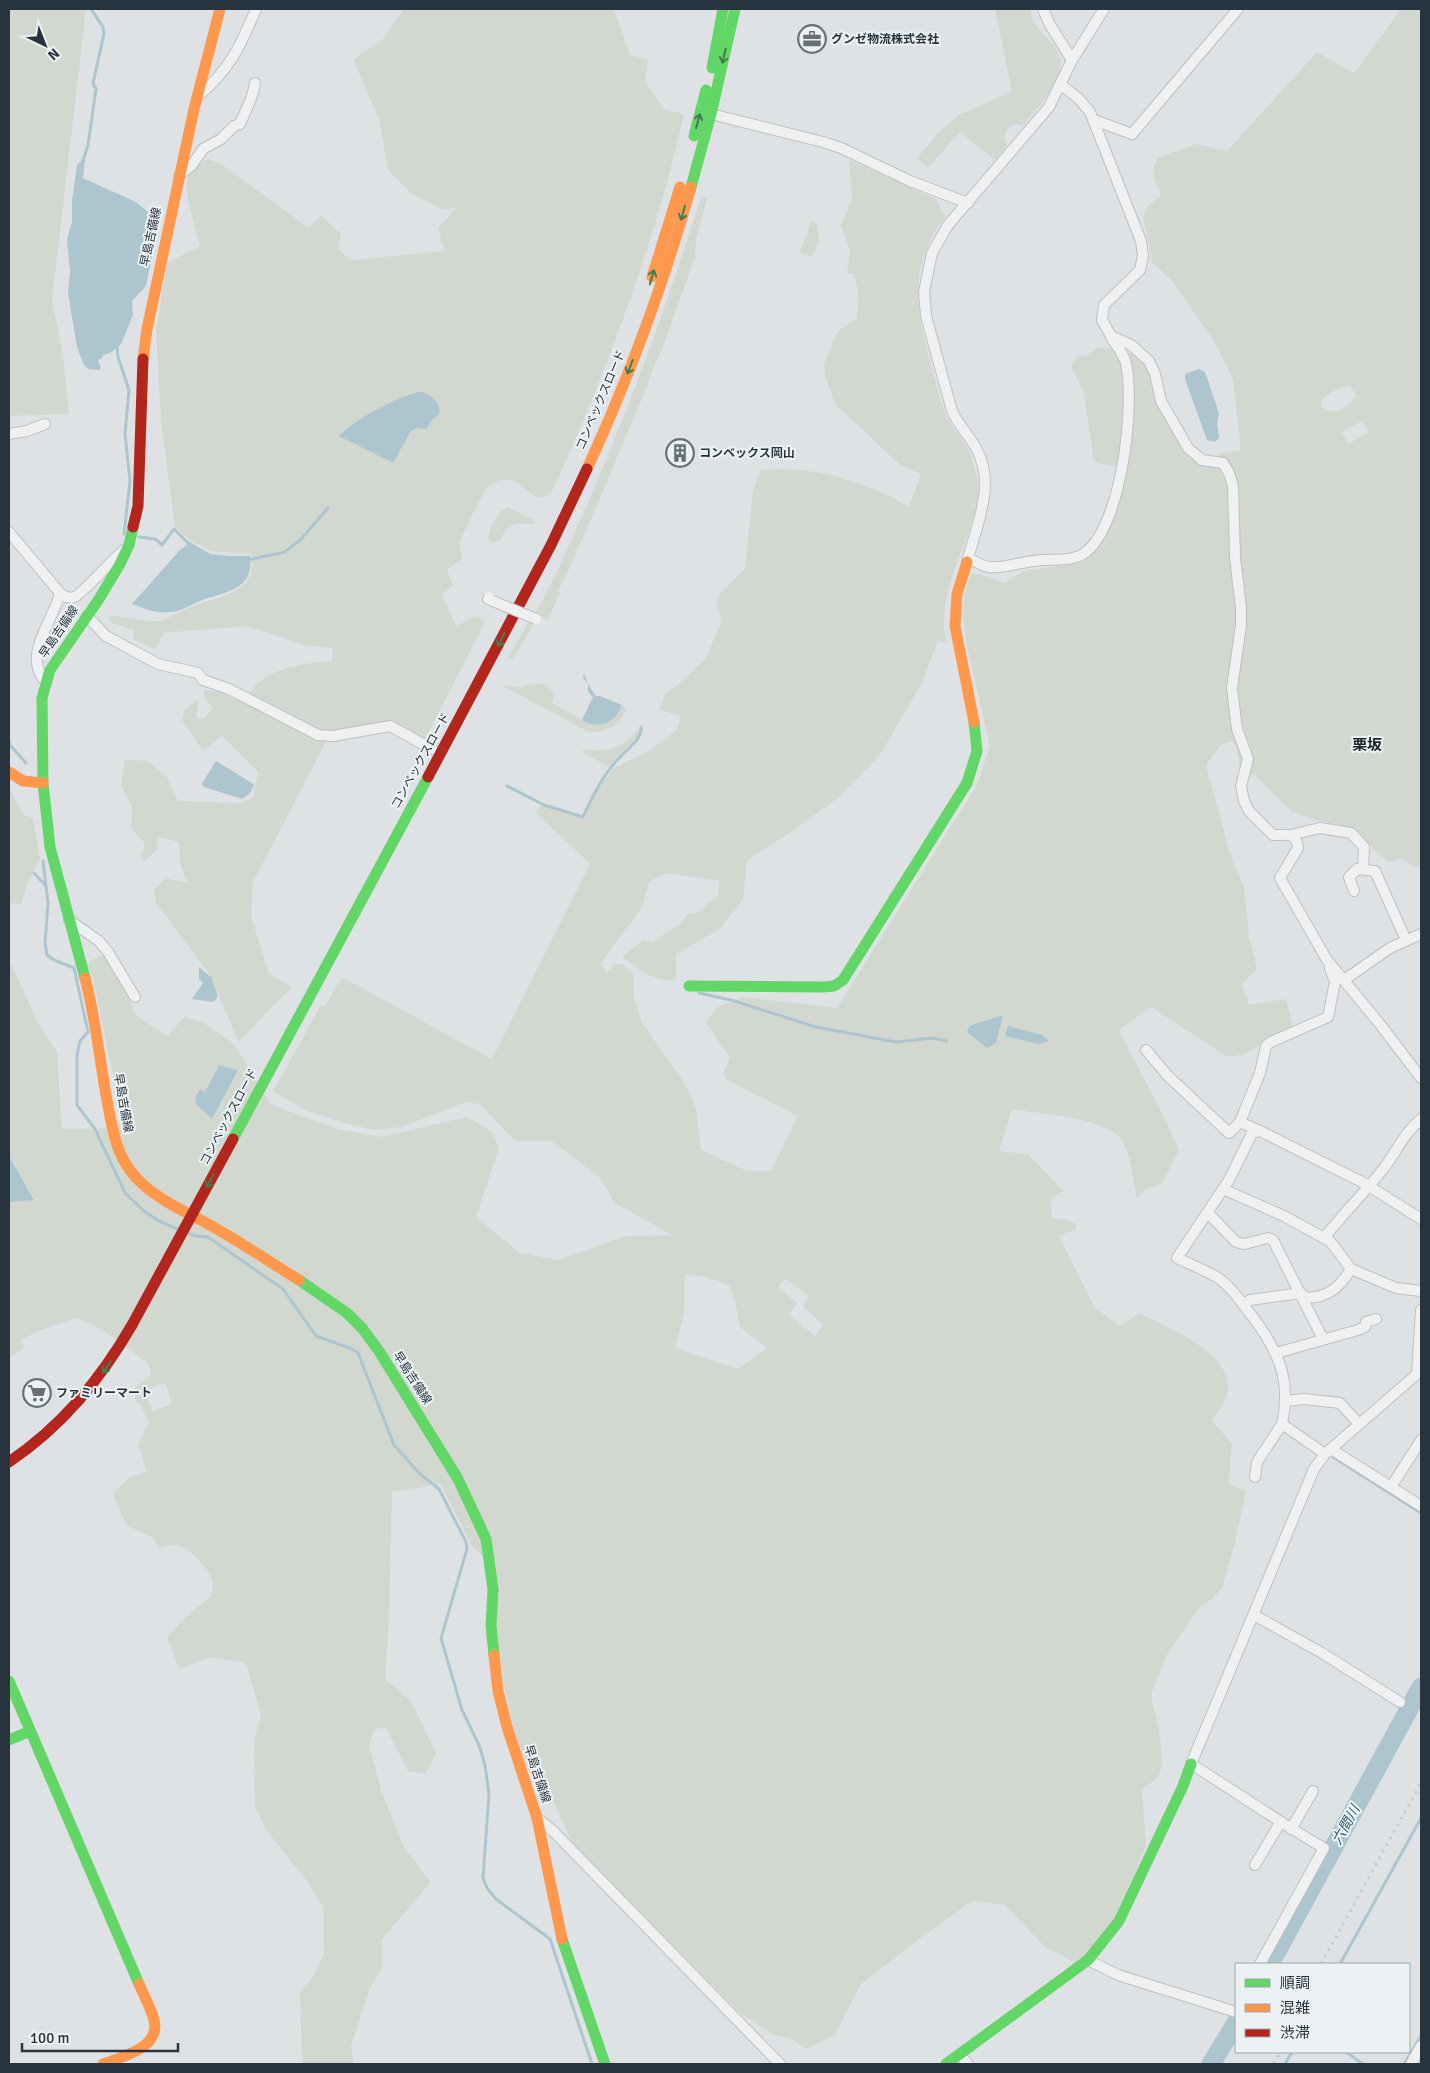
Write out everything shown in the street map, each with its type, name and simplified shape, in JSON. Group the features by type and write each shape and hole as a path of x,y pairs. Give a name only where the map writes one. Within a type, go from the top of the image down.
{"street":[{"name":"早島吉備線","path":"220,9 178,177 143,352 138,506 129,546 111,580 58,657 46,682 41,715 44,783 50,846 89,994 115,1138 126,1165 142,1185 154,1195 237,1241 324,1296 347,1313 362,1328 379,1351 458,1479 486,1540 493,1589 491,1626 498,1691 507,1727 537,1818 563,1944 605,2064"},
{"path":"197,96 212,85 232,60 256,9"},
{"name":"コンベックスロード","path":"9,1462 39,1441 70,1413 112,1361 128,1323 545,536 595,428 646,297 686,166 711,74 723,9"},
{"name":"コンベックスロード","path":"228,1136 478,685 551,545 599,443 656,301 680,226 711,114 735,9"},
{"path":"1043,9 1049,23 1072,60"},
{"path":"689,986 823,987 834,986 843,980 968,783 976,762 978,746 954,626 957,594 984,502 984,467 978,450 957,422 952,411 927,318 924,292 932,253 948,226 1049,107 1072,60 1104,9"},
{"path":"1094,120 1132,134 1238,9"},
{"path":"178,177 192,165 203,149 221,139 234,126 240,124 253,97 255,83"},
{"path":"968,560 990,568 1036,560 1064,559 1085,553 1100,535 1114,498 1125,454 1129,394 1125,361 1122,352 1102,320 1102,310 1140,270 1143,256 1141,242 1094,120 1079,99 1060,84"},
{"path":"711,114 841,148 910,181 968,203"},
{"path":"1111,336 1131,345 1149,361 1155,374 1161,401 1188,448 1202,460 1223,463 1229,472 1233,486 1235,557 1241,625 1232,688 1237,729 1248,759 1240,786 1244,801 1249,811 1273,835 1291,835 1320,828 1352,832 1364,847 1364,869"},
{"path":"9,434 27,431 45,424"},
{"path":"9,532 60,593 66,597 74,597 80,594 111,560 129,546"},
{"path":"46,682 37,669 38,644 57,604 60,593"},
{"path":"488,598 536,619"},
{"path":"87,616 106,636 158,664 198,673 203,680 228,689 318,735 332,736 390,726 432,749"},
{"path":"9,772 22,781 44,783"},
{"path":"1146,1050 1168,1076 1228,1133 1240,1122 1260,1073 1266,1046 1271,1042 1328,1017 1335,982 1327,960 1280,878 1298,848 1298,843 1291,835"},
{"path":"1354,891 1349,877 1357,869 1375,870 1406,940"},
{"path":"69,920 99,940 135,997"},
{"path":"1344,980 1390,948 1421,934"},
{"path":"1327,960 1421,1078"},
{"path":"1324,1238 1386,1166 1410,1130 1421,1119"},
{"path":"1240,1122 1260,1130 1369,1186 1421,1219"},
{"path":"1255,1477 1257,1462 1282,1424 1286,1401 1284,1378 1276,1353 1265,1333 1243,1304 1221,1280 1177,1258 1223,1189 1252,1133 1260,1130"},
{"path":"1223,1189 1284,1216 1330,1241 1351,1269 1396,1288 1421,1291"},
{"path":"1208,1212 1236,1242 1244,1244 1268,1238 1272,1240 1323,1339"},
{"path":"1243,1304 1250,1300 1302,1295 1319,1297 1342,1284 1351,1269"},
{"path":"946,2064 964,2060 1088,1960 1119,1921 1183,1786 1314,1469 1328,1451 1419,1375 1421,1310"},
{"path":"1276,1353 1358,1330 1365,1327 1366,1322 1376,1319"},
{"name":"コンベックスロード","path":"9,1450 34,1432 64,1405 128,1323"},
{"path":"1286,1401 1304,1399 1340,1403 1359,1424"},
{"path":"1282,1424 1421,1506"},
{"path":"1391,1487 1421,1440"},
{"path":"1254,1615 1400,1702"},
{"path":"9,1681 154,2019 154,2035 149,2042 136,2050 103,2064"},
{"path":"9,1740 30,1731"},
{"path":"1191,1764 1239,1794 1280,1823 1324,1848 1261,1963"},
{"path":"1291,1829 1313,1790"},
{"path":"537,1818 553,1831 780,2064"},
{"path":"1255,1865 1280,1823"},
{"path":"1088,1960 1118,1975 1235,2010"},
{"path":"1411,2064 1421,2046"}],"shaded area":[{"path":"9,9 86,9 52,299 63,357 69,414 9,416"},
{"path":"404,9 614,9 630,55 648,60 645,81 664,109 684,114 659,211 628,306 592,400 552,492 540,497 514,481 495,482 485,491 479,501 461,540 462,559 447,569 453,586 442,594 456,627 470,618 478,616 485,622 424,741 395,725 327,740 253,882 251,916 269,974 292,987 238,1042 212,978 156,903 154,890 166,878 187,883 180,863 179,842 158,837 157,850 145,861 140,857 145,844 131,827 132,807 121,785 125,759 147,761 167,777 178,801 240,803 253,798 258,772 222,736 203,751 182,721 184,711 196,700 199,701 196,715 198,719 205,718 213,707 204,698 204,690 217,691 244,704 254,687 261,680 290,667 332,661 333,648 304,645 246,626 164,633 155,649 133,639 134,630 111,623 109,618 112,615 158,621 171,617 189,607 235,591 249,577 252,567 251,554 211,551 190,540 175,527 161,420 156,331 167,263 200,246 187,188 187,181 193,169 208,159 221,164 309,228 321,215 341,234 338,249 351,260 444,251 438,228 456,208 441,209 412,194 388,170 379,118 353,60 383,39"},
{"path":"995,9 1031,9 1031,17 1035,24 1053,45 1061,60 1054,84 1022,126 1015,124 1007,129 1004,139 1007,145 995,160 960,132 928,168 917,158 939,132 958,115 1012,92"},
{"path":"1401,9 1421,9 1421,867 1414,867 1402,858 1388,862 1355,829 1319,821 1292,812 1256,776 1240,770 1237,748 1232,741 1222,744 1206,765 1230,854 1244,887 1249,936 1257,969 1242,984 1249,1005 1286,999 1293,1027 1244,1054 1228,1057 1151,1007 1119,1030 1179,1150 1162,1184 1146,1189 1137,1198 1129,1160 1121,1139 1113,1132 1101,1126 1086,1121 1012,1109 999,1151 1028,1154 1063,1191 1050,1200 1052,1218 1068,1220 1076,1224 1076,1229 1059,1236 1095,1308 1120,1326 1139,1313 1182,1334 1211,1354 1221,1366 1227,1380 1227,1394 1212,1421 1232,1443 1229,1484 1246,1491 1235,1542 1222,1588 1212,1599 1199,1608 1166,1656 1151,1695 1160,1735 1162,1766 1158,1778 1142,1789 1146,1844 1134,1876 1114,1917 1079,1964 1046,1948 1005,1905 972,1901 861,1984 835,2035 807,2049 792,2039 774,2035 739,2012 573,1844 544,1782 528,1770 513,1727 504,1686 495,1626 495,1566 472,1547 441,1484 392,1492 389,1620 385,1679 411,1701 436,1753 426,1774 408,1771 386,1728 374,1729 369,1746 382,1793 405,1849 431,1882 382,1939 382,1968 370,1988 351,2046 354,2064 302,2064 300,1992 313,1977 324,1955 323,1907 307,1881 266,1830 255,1806 254,1741 261,1715 246,1663 211,1657 179,1669 167,1637 187,1616 211,1596 212,1578 204,1566 192,1554 180,1546 173,1545 159,1549 154,1538 126,1525 113,1494 130,1477 147,1471 138,1445 149,1422 140,1404 135,1400 135,1387 151,1375 148,1363 101,1329 77,1318 46,1328 20,1340 24,1348 9,1358 9,1206 10,1202 34,1199 9,1156 9,959 38,1023 57,1052 62,1129 99,1129 123,1122 93,979 88,965 91,960 104,955 122,983 136,1016 168,1036 184,1017 204,1023 235,1045 270,1104 337,1129 381,1137 467,1117 492,1132 499,1148 476,1217 520,1253 558,1260 626,1236 672,1235 615,1203 599,1177 552,1141 515,1141 480,1104 466,1102 402,1127 374,1130 305,1110 273,1091 321,1005 325,1006 342,977 492,1059 590,864 536,813 541,805 584,819 596,792 614,768 647,752 677,730 681,716 659,710 666,692 677,686 706,658 722,620 716,605 720,594 745,568 753,492 760,470 794,469 828,474 876,490 909,507 921,474 900,465 835,404 825,376 824,364 838,331 857,318 858,290 853,274 847,273 850,250 841,226 852,199 849,160 936,199 945,217 933,235 920,270 918,288 921,324 944,411 947,419 969,450 978,490 974,516 949,587 944,623 946,643 938,641 921,685 879,756 838,798 791,832 747,860 743,899 721,928 676,954 676,980 669,981 654,977 622,957 643,940 652,942 680,924 686,916 691,913 697,913 704,908 707,903 717,897 720,881 668,873 652,880 648,884 642,907 601,963 607,973 614,964 622,964 633,973 634,997 642,1023 681,1078 693,1100 701,1150 747,1171 771,1171 798,1116 727,1080 723,1074 730,1058 706,1023 716,1008 742,997 837,1008 977,785 990,746 966,642 963,615 964,594 971,574 980,574 1005,583 1023,571 1081,563 1102,544 1115,514 1130,449 1122,448 1119,465 1112,466 1094,462 1084,394 1071,365 1078,356 1088,355 1098,348 1111,348 1132,354 1144,361 1150,373 1154,395 1187,453 1203,466 1220,454 1241,450 1233,379 1214,341 1172,281 1152,262 1143,216 1148,206 1161,196 1154,177 1154,165 1159,157 1197,144 1227,151 1317,52 1354,73","holes":["1349,386 1357,395 1345,407 1341,410 1332,411 1321,406 1322,400 1328,395","1362,421 1369,432 1348,444 1342,432","685,1275 703,1276 729,1285 735,1301 740,1327 767,1348 738,1369 675,1348 684,1314","785,1279 808,1295 803,1307 823,1325 815,1336 789,1315 797,1303 778,1287","165,1383 172,1404 152,1411 145,1390"]},
{"path":"701,197 707,198 696,240 695,257 661,352 595,510 558,591 560,593 548,620 535,614 568,548 640,376"},
{"path":"812,220 817,225 819,240 813,255 809,256 800,252"},
{"path":"507,507 532,519 534,524 522,523 513,525 506,530 500,541 493,543 488,539 490,530 494,521 503,509"},
{"path":"530,620 534,623 513,659 508,657"},
{"path":"547,685 555,693 552,703 591,724 605,722 610,719 618,713 622,705 626,709 620,720 612,727 601,731 589,732 503,686 523,687"},
{"path":"640,728 639,736 621,753 611,768 582,752 584,749 600,750 615,747 628,740"},
{"path":"9,787 23,815 33,818 40,859 27,885 21,904 9,903"}],"water":[{"path":"85,158 83,178 136,202 159,221 146,286 132,301 133,315 121,344 98,360 101,368 99,370 88,369 84,365 77,347 68,293 70,271 67,240 72,222 72,201 77,165"},
{"path":"1199,369 1205,372 1219,413 1217,423 1219,438 1215,442 1207,440 1185,379 1185,374"},
{"path":"418,392 423,392 436,401 440,410 439,414 430,422 427,429 416,428 411,431 393,463 339,436 376,410"},
{"path":"190,542 210,554 250,556 248,576 237,587 229,591 178,611 160,612 132,604 179,551"},
{"path":"588,683 596,696 622,705 615,716 606,723 594,724 582,720 593,697 588,692"},
{"path":"216,761 254,785 250,793 242,799 204,787 201,784"},
{"path":"199,967 212,978 218,997 213,1002 192,999 203,983 199,979"},
{"path":"1003,1015 996,1043 987,1048 967,1032 969,1026"},
{"path":"1008,1026 1042,1035 1049,1041 1039,1044 1005,1036"},
{"path":"219,1065 238,1070 212,1119 196,1104 195,1098 200,1089 205,1092"},
{"path":"9,1156 34,1200 10,1202 9,1206"}],"waterway":[{"path":"83,161 88,145 96,89 93,83 104,34 103,27 91,9"},
{"path":"117,345 118,357 129,390 125,434 130,481 124,534"},
{"path":"248,560 285,552 301,539 328,508"},
{"path":"139,537 155,539 162,545 174,529 191,546"},
{"path":"507,786 544,805 583,817 604,777 637,740 641,727"},
{"path":"9,741 10,745 26,763"},
{"path":"43,861 48,903 45,943 47,955 74,968 88,1032 80,1041 77,1055 77,1105 95,1129 125,1193 145,1212 161,1222 180,1230"},
{"path":"34,873 45,885"},
{"path":"699,993 731,1000 816,1027 896,1042 932,1038 947,1041"},
{"path":"188,1233 208,1237 283,1289 316,1336 358,1353 394,1445 420,1474 439,1489 466,1542 467,1549 441,1638 462,1710 479,1745 485,1765 489,1794 483,1878 487,1888 496,1899 550,1939 592,2064"},
{"path":"1333,1457 1421,1513"},
{"name":"六間川","path":"1271,1963 1421,1687"},
{"name":"六間川","path":"1413,1700 1421,1704"},
{"path":"1341,1963 1421,1818"},
{"name":"六間川","path":"1211,2064 1235,2025"},
{"path":"1404,2064 1421,2036"},
{"path":"1285,2064 1291,2053"},
{"path":"1347,2053 1363,2064"}],"railway":[{"path":"1322,1963 1421,1783"},
{"path":"1274,2064 1280,2053"}],"traffic: fast":[{"path":"712,68 723,9"},
{"path":"691,187 711,114 735,9"},
{"path":"694,136 706,90"},
{"path":"85,978 50,847 43,783 42,698 50,670 99,599 120,564 129,545 133,527"},
{"path":"689,986 823,987 834,986 843,980 967,783 977,751 974,722"},
{"path":"233,1139 428,777"},
{"path":"299,1280 347,1313 362,1328 379,1351 458,1479 486,1539 493,1589 491,1626 494,1655"},
{"path":"9,1681 139,1984"},
{"path":"9,1740 30,1731"},
{"path":"946,2064 1088,1960 1119,1921 1183,1786 1191,1764"},
{"path":"562,1939 605,2064"}],"traffic: slow":[{"path":"143,359 147,329 194,109 220,9"},
{"path":"652,277 680,187"},
{"path":"587,469 645,330 691,187"},
{"path":"967,562 957,594 955,626 974,722"},
{"path":"9,772 23,781 43,783"},
{"path":"85,978 94,1017 110,1118 122,1157 132,1172 158,1196 232,1238 299,1280"},
{"path":"494,1655 498,1691 507,1727 537,1818 562,1939"},
{"path":"103,2064 138,2050 152,2038 155,2030 154,2020 139,1984"}],"traffic: jam":[{"path":"133,527 138,506 143,359"},
{"path":"428,777 551,545 587,469"},
{"path":"132,1325 233,1139"},
{"path":"9,1462 46,1433 78,1401 107,1365 132,1325"}],"place":[{"name":"グンゼ物流株式会社","path":"812,39"},
{"name":"コンベックス岡山","path":"680,453"},
{"name":"ファミリーマート","path":"37,1393"}],"district":[{"name":"栗坂","path":"1367,745"}]}
